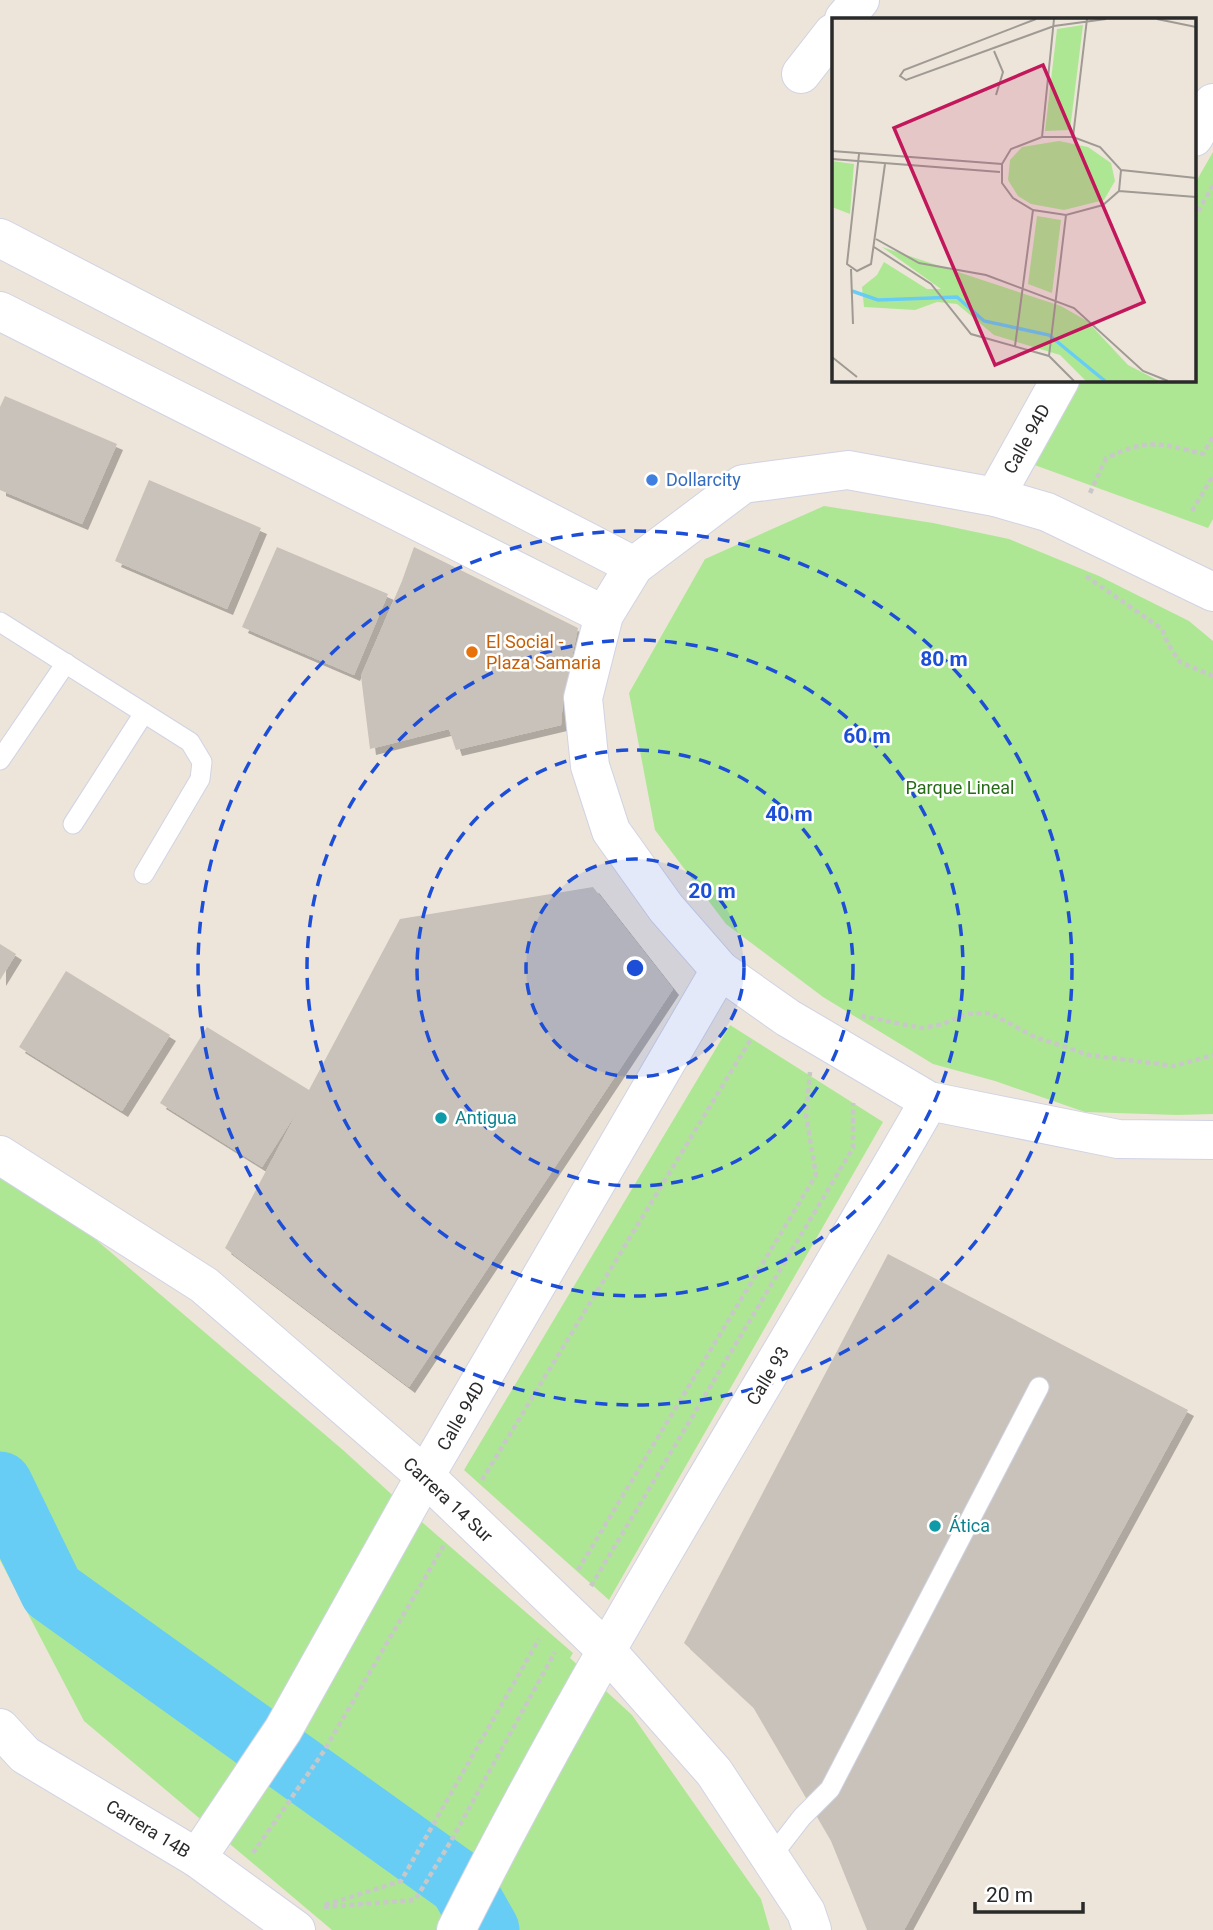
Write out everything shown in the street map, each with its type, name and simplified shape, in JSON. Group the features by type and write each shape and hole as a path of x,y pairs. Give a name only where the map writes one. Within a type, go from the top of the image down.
{"street":[{"path":"845,18 860,0"},
{"path":"801,74 832,34"},
{"path":"1196,133 1213,103"},
{"path":"0,238 634,566"},
{"path":"0,311 604,615"},
{"name":"Calle 94D","path":"995,497 1059,382"},
{"path":"1211,587 1047,512 995,497 848,470 743,484 634,566 604,615 583,698 590,766 611,831 666,908 720,970 788,1018 929,1101 1118,1139 1213,1140"},
{"name":"Calle 94D","path":"197,1858 283,1730 425,1476 720,970"},
{"name":"Calle 93","path":"607,1651 929,1101"},
{"name":"Carrera 14 Sur","path":"0,1155 204,1285 463,1512 607,1651 714,1772 806,1912 812,1930"},
{"path":"456,1930 487,1867 607,1651"},
{"name":"Carrera 14B","path":"0,1728 25,1755 197,1858 307,1919"}],"lane":[{"path":"0,622 190,742 202,762 200,779 144,874"},
{"path":"0,760 66,663"},
{"path":"73,824 144,713"},
{"path":"771,1857 802,1817 830,1789 1039,1387"}],"path":[{"path":"1196,215 1213,185"},
{"path":"1213,437 1203,454 1160,444 1134,445 1106,458 1066,563 1162,629 1180,662 1213,676"},
{"path":"1192,511 1213,475"},
{"path":"261,1861 252,1854 324,1751 463,1512 751,1039"},
{"path":"307,1919 401,1881 432,1826 566,1612 602,1567 853,1148 853,1103"},
{"path":"307,1919 415,1900 451,1841 566,1612 588,1553"}],"green space":[{"path":"1213,152 1213,519 1208,528 1029,463 1077,382 1196,382 1196,182"},
{"name":"Parque Lineal","path":"824,506 933,523 1009,539 1099,576 1189,621 1213,641 1213,1114 1085,1112 995,1081 933,1064 823,997 726,924 655,830 629,693 705,559"},
{"path":"730,1025 883,1122 609,1600 464,1470"},
{"path":"0,1158 343,1450 573,1653 570,1658 632,1715 761,1899 770,1930 332,1930 84,1721 0,1560"}],"building":[{"path":"5,396 117,444 82,524 0,490 0,407"},
{"path":"149,480 261,528 227,609 115,561"},
{"path":"277,547 388,594 354,675 242,627"},
{"name":"El Social - Plaza Samaria","path":"414,547 578,628 563,700 561,725 456,750 449,729 370,749 361,676"},
{"name":"Antigua","path":"593,887 673,989 409,1387 225,1248 300,1107 262,1167 160,1103 207,1027 309,1090 400,919"},
{"path":"0,944 16,954 0,980"},
{"path":"66,971 170,1035 122,1111 19,1047"},
{"name":"Ática","path":"888,1254 1188,1410 904,1930 867,1930 831,1841 753,1707 684,1643"}],"waterway":[{"path":"0,1484 52,1591 461,1884 487,1930"}],"place":[{"name":"Dollarcity","path":"652,480"},
{"name":"El Social - Plaza Samaria","path":"472,652"},
{"name":"Antigua","path":"441,1118"},
{"name":"Ática","path":"935,1526"}]}
